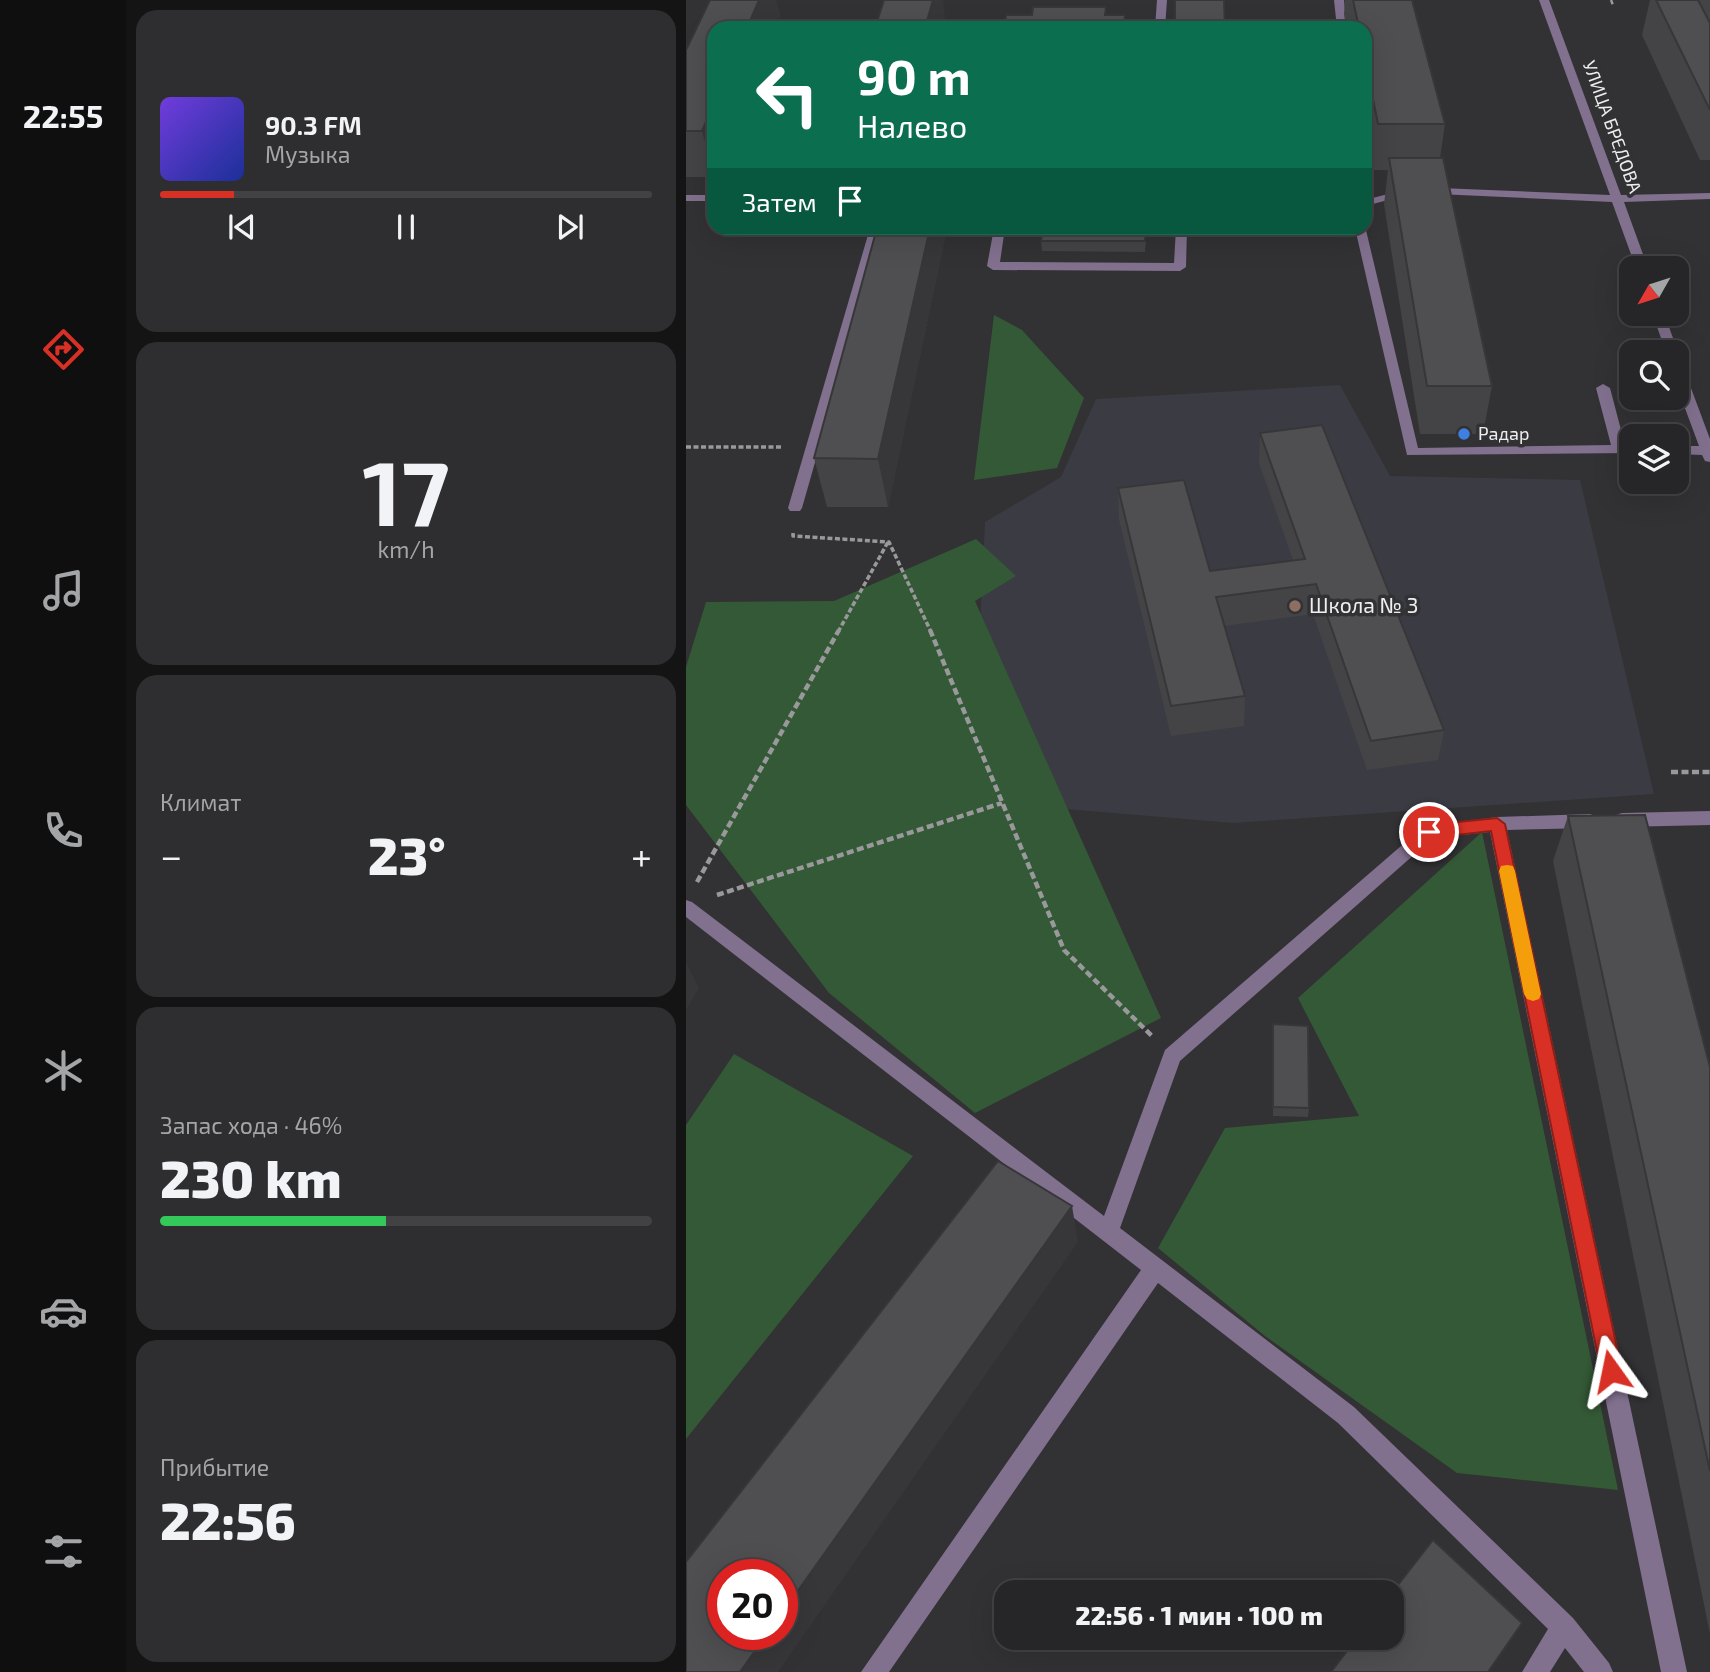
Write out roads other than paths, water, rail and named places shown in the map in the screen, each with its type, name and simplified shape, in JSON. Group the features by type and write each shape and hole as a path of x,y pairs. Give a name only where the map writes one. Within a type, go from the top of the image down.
{"street":[{"path":"1160,21 1162,0"},
{"path":"1339,0 1341,21"},
{"name":"УЛИЦА БРЕДОВА","path":"1544,0 1638,256"},
{"path":"1372,202 1415,190 1617,199 1710,196"},
{"path":"686,198 707,198"},
{"path":"795,508 874,235"},
{"path":"998,235 993,266 1180,267 1182,235"},
{"path":"1363,235 1412,452 1619,448"},
{"path":"1603,388 1619,432"},
{"path":"1689,399 1709,454 1689,452"},
{"path":"1108,1233 1172,1056 1429,832 1497,824 1710,818"},
{"path":"1497,824 1674,1672"},
{"path":"689,898 1108,1233 1346,1415 1564,1628 1600,1672"},
{"path":"874,1672 1155,1269"},
{"path":"1535,1672 1564,1628"}],"place":[{"name":"Радар","path":"1464,434"},
{"name":"Школа № 3","path":"1295,606"}]}
